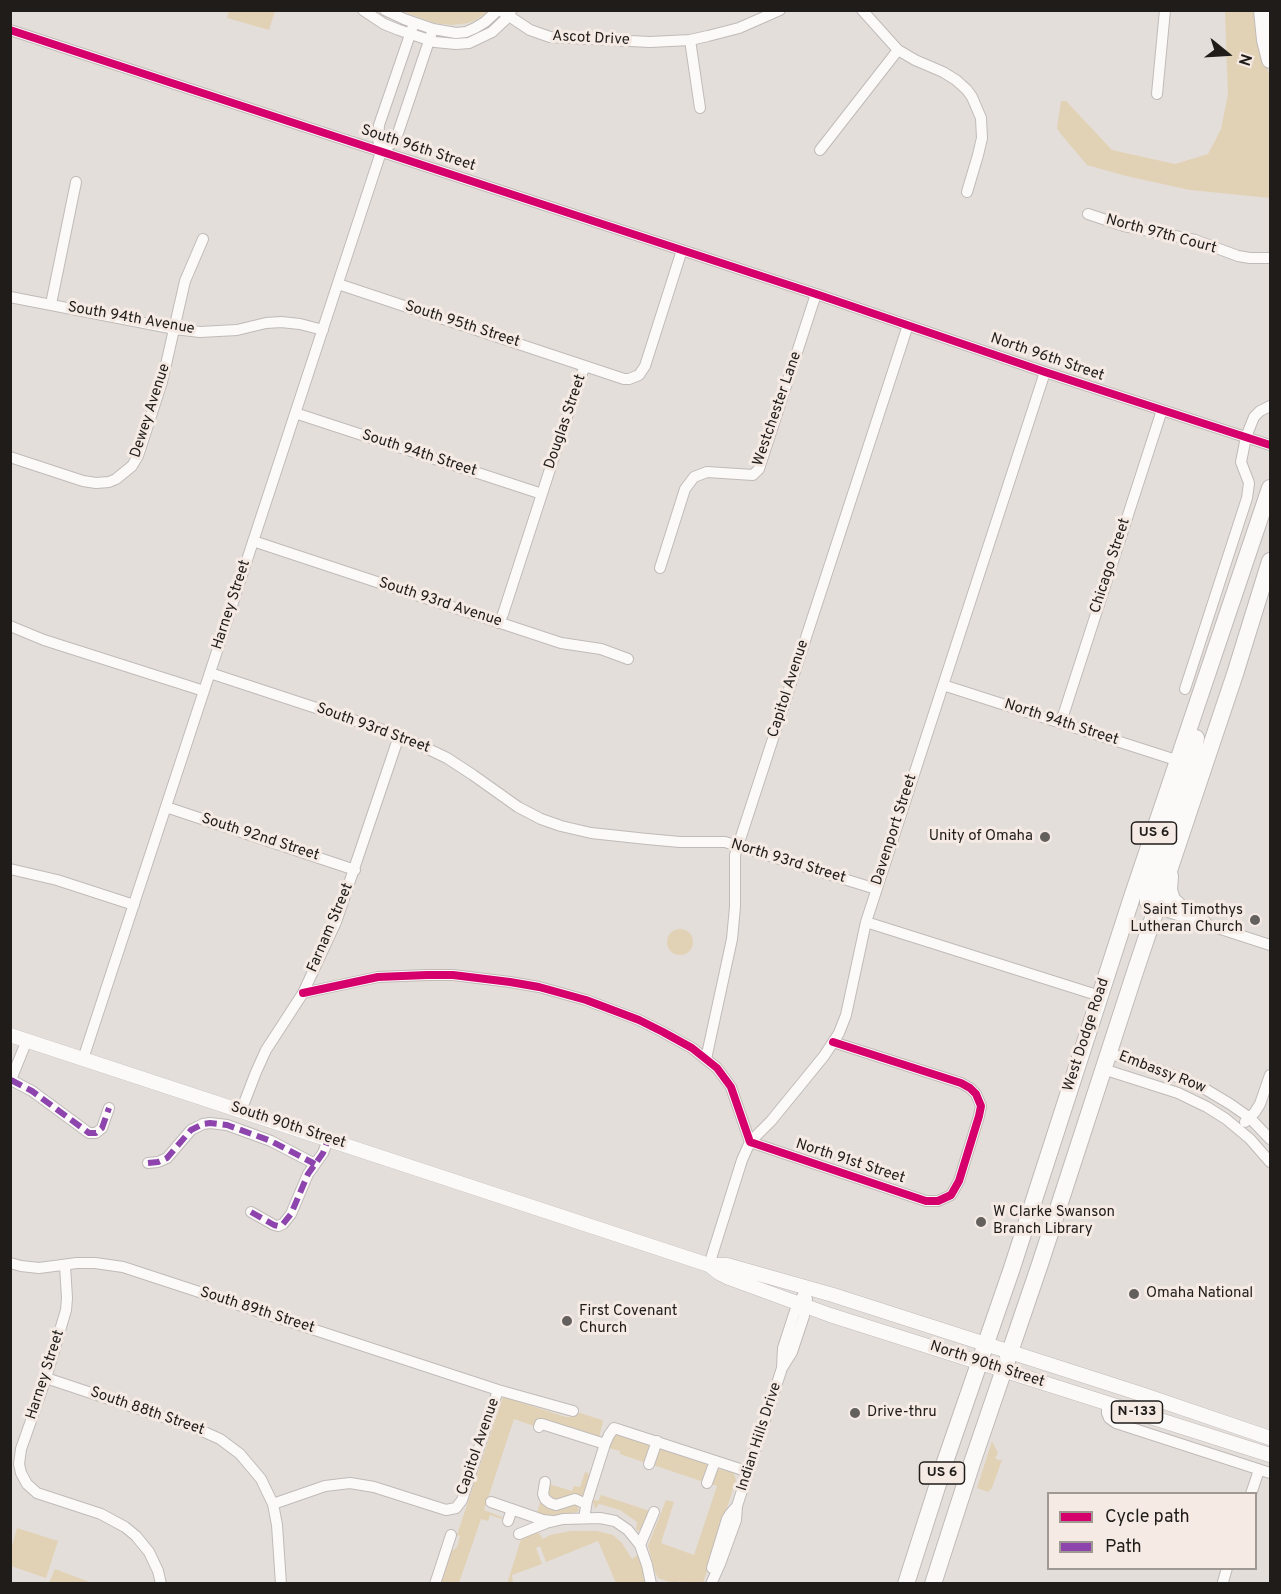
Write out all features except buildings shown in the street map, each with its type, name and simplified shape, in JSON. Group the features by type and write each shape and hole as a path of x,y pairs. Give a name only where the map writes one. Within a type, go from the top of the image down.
{"highway":[{"path":"1262,14 1270,60"},
{"name":"West Dodge Road","path":"906,1584 1270,488"},
{"name":"West Dodge Road","path":"933,1584 1270,561"},
{"path":"1156,908 1148,902 1147,895 1191,761 1204,687"},
{"path":"1173,856 1169,884 1172,900 1202,922"}],"main road":[{"name":"South 90th Street","path":"10,1035 566,1218"},
{"name":"North 90th Street","path":"566,1218 709,1265 729,1278 802,1305 1270,1455"},
{"name":"North 90th Street","path":"709,1265 724,1264 807,1287 1011,1351 1270,1438"}],"street":[{"path":"363,10 384,24 444,44 469,43 492,32 504,12"},
{"path":"385,10 446,32 466,32 504,12"},
{"name":"Ascot Drive","path":"504,12 530,30 550,37 650,42 690,40 739,28 780,10"},
{"path":"862,10 897,50 956,80 967,90 977,107 981,118 982,138 967,192"},
{"path":"1157,94 1166,10"},
{"path":"414,22 379,125 378,139 381,152 392,144 398,133 433,29"},
{"name":"South 96th Street","path":"10,30 816,294"},
{"path":"690,40 700,108"},
{"path":"820,150 897,50"},
{"name":"Harney Street","path":"83,1059 381,152"},
{"path":"51,304 76,182"},
{"name":"North 97th Court","path":"1088,214 1124,226 1195,240 1238,256 1270,258"},
{"name":"Dewey Avenue","path":"10,457 83,481 96,483 109,482 129,469 138,456 162,382 186,281 202,238"},
{"name":"Douglas Street","path":"499,623 585,366 624,379 634,378 642,372 682,250"},
{"name":"South 95th Street","path":"338,284 585,366"},
{"name":"North 96th Street","path":"816,294 1270,445"},
{"name":"Westchester Lane","path":"660,568 685,489 694,477 707,472 753,475 759,469 816,294"},
{"name":"South 94th Avenue","path":"10,297 200,332 237,330 281,322 322,330"},
{"name":"Capitol Avenue","path":"706,1059 732,939 735,907 735,855 908,326"},
{"name":"Davenport Street","path":"709,1265 742,1160 750,1142 811,1073 834,1042 850,1004 866,922 876,889 1045,372"},
{"path":"1185,689 1247,498 1249,483 1241,462 1246,437 1254,417 1270,406"},
{"name":"Chicago Street","path":"1061,722 1162,410"},
{"name":"South 94th Street","path":"295,413 542,495"},
{"name":"South 93rd Avenue","path":"253,541 561,643 601,649 628,659"},
{"path":"10,626 44,640 204,691"},
{"name":"South 93rd Street","path":"210,673 399,736 447,758 533,815 561,826 591,833"},
{"name":"North 94th Street","path":"943,685 1179,761"},
{"name":"Farnam Street","path":"241,1111 266,1050 303,993 336,922 399,736"},
{"name":"South 92nd Street","path":"166,807 355,870"},
{"name":"North 93rd Street","path":"591,833 680,842 725,842 876,889"},
{"path":"10,869 57,880 134,905"},
{"path":"1156,908 1270,945"},
{"path":"866,922 1100,996"},
{"path":"303,993 364,979 405,975 453,975 539,987 586,1000 639,1020 663,1032 692,1048 717,1068 732,1087 750,1142"},
{"path":"27,1040 11,1083 32,1091 86,1132 93,1134 102,1128 109,1108"},
{"name":"North 91st Street","path":"750,1142 921,1200 932,1202 951,1195 956,1188 979,1116 980,1102 976,1094 964,1084 834,1042"},
{"name":"Embassy Row","path":"1106,1061 1172,1075 1200,1086 1250,1118 1270,1138"},
{"name":"Embassy Row","path":"1106,1061 1192,1099 1217,1114 1250,1139 1270,1162"},
{"path":"1238,1129 1260,1104 1270,1075"},
{"path":"1192,1099 1200,1086"},
{"path":"148,1163 167,1158 191,1130 210,1123 227,1125 271,1141 315,1164"},
{"path":"251,1212 274,1225 283,1224 291,1214 308,1174 323,1153 328,1140"},
{"name":"South 89th Street","path":"10,1263 39,1268 77,1263 123,1267 498,1390 573,1411"},
{"name":"Harney Street","path":"64,1266 66,1310 19,1464 24,1479 37,1493 101,1514 136,1536 149,1552 161,1584"},
{"name":"Indian Hills Drive","path":"711,1583 712,1567 728,1516 737,1506 782,1368 783,1348 802,1305 807,1287"},
{"name":"South 88th Street","path":"46,1378 192,1427 220,1439 244,1459 261,1479 273,1504"},
{"name":"Capitol Avenue","path":"273,1504 325,1486 350,1483 374,1487 452,1510 460,1504 498,1390"},
{"path":"1107,1403 1109,1418 1116,1423 1265,1471 1252,1492"},
{"path":"539,1427 542,1424 605,1444"},
{"path":"584,1518 591,1469 614,1428 748,1472"},
{"path":"649,1464 657,1442"},
{"path":"707,1483 715,1461"},
{"path":"545,1482 543,1494 550,1503 556,1505 575,1499 586,1504"},
{"path":"491,1502 543,1520 607,1519 620,1524 630,1532 639,1545 654,1583"},
{"path":"273,1504 278,1525 281,1584"},
{"path":"508,1521 512,1509"},
{"path":"639,1545 654,1512"},
{"path":"519,1534 552,1521"},
{"path":"435,1584 451,1535"},
{"path":"1222,1582 1227,1570"}],"shaded area":[{"path":"229,10 275,11 269,30 227,18"},
{"path":"401,11 489,11 476,20 452,25 434,23"},
{"path":"1225,11 1254,11 1256,29 1270,76 1270,198 1190,190 1087,165 1057,128 1061,101 1066,101 1112,150 1175,164 1208,154 1221,129 1228,94"},
{"path":"680,929 689,933 693,942 689,951 680,955 671,951 667,942 671,933"},
{"path":"504,1397 566,1417 572,1417 577,1412 602,1420 599,1438 534,1426 514,1419 484,1510 502,1519 490,1515 488,1521 481,1519 459,1583 441,1584 451,1552 457,1547 460,1536 457,1535"},
{"path":"616,1434 650,1445 646,1463 609,1448"},
{"path":"992,1441 998,1453 995,1458 1002,1460 992,1488 988,1492 977,1488"},
{"path":"661,1448 706,1463 708,1467 704,1482 653,1465 658,1450"},
{"path":"717,1469 730,1471 736,1480 703,1583 679,1581 672,1583 658,1578 648,1546 666,1500 674,1502 661,1543 694,1555 717,1486 711,1484"},
{"path":"585,1472 589,1477 582,1497 556,1500 547,1493 549,1484 572,1491 574,1486 580,1487"},
{"path":"601,1495 650,1511 641,1531 636,1530 637,1522 620,1510 599,1504 595,1509 592,1499 598,1501"},
{"path":"541,1500 576,1505 579,1510 551,1517 537,1512"},
{"path":"17,1528 58,1541 46,1578 11,1566 11,1549"},
{"path":"571,1531 597,1531 613,1535 622,1543 632,1559 639,1554 647,1583 616,1583 598,1541 546,1562 540,1546 536,1548 542,1564 512,1575 513,1583 507,1584 521,1539 538,1532 543,1539 550,1535"},
{"path":"55,1569 92,1583 49,1583"}],"marked path":[{"path":"11,1080 32,1091 89,1133 96,1133 102,1128 109,1108"},
{"path":"148,1163 167,1158 191,1130 210,1123 227,1125 271,1141 315,1164"},
{"path":"251,1212 274,1225 283,1224 291,1214 308,1174 323,1153 328,1140"}],"cycle path":[{"path":"10,30 1270,445"},
{"path":"303,993 378,977 453,975 539,987 586,1000 639,1020 663,1032 692,1048 717,1068 731,1087 750,1142 926,1201 938,1201 951,1195 959,1181 979,1116 981,1106 976,1094 961,1083 833,1042"}],"place":[{"name":"Unity of Omaha","path":"1045,837"},
{"name":"Saint Timothys Lutheran Church","path":"1255,920"},
{"name":"W Clarke Swanson Branch Library","path":"981,1222"},
{"name":"Omaha National","path":"1134,1294"},
{"name":"First Covenant Church","path":"567,1321"},
{"name":"Drive-thru","path":"855,1413"}]}
